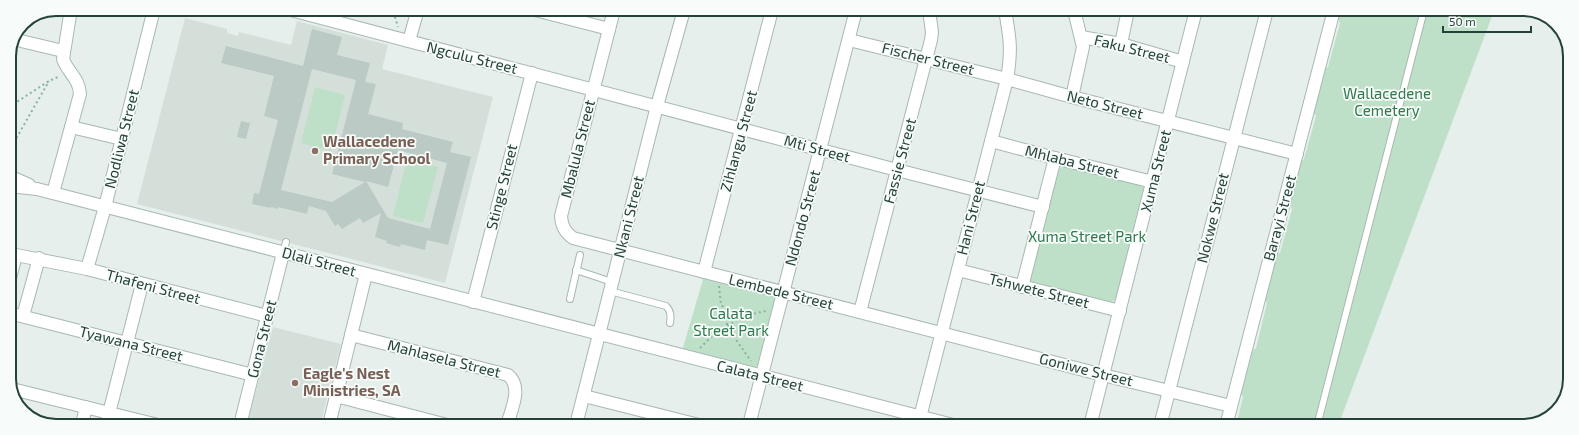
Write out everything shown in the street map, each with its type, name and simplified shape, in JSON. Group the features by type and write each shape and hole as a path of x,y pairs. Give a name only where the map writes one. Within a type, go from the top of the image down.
{"street":[{"path":"53,193 80,94 77,80 65,65 63,59 63,51 70,16"},
{"name":"Nodliwa Street","path":"87,269 105,206 152,16"},
{"name":"Ngculu Street","path":"313,16 657,106"},
{"path":"409,42 416,16"},
{"path":"558,16 609,29"},
{"name":"Mbalula Street","path":"612,16 564,205 562,222 566,233 574,238 620,250"},
{"name":"Nkani Street","path":"578,419 657,106 682,16"},
{"name":"Zihlangu Street","path":"704,272 770,16"},
{"name":"Ndondo Street","path":"751,419 855,16"},
{"name":"Fassie Street","path":"860,312 927,59 932,32 930,16"},
{"name":"Hani Street","path":"920,419 1007,79 1011,58 1011,44 1006,16"},
{"path":"1072,97 1083,47 1076,16"},
{"path":"1121,44 1127,16"},
{"name":"Xuma Street","path":"1092,419 1194,16"},
{"name":"Nokwe Street","path":"1162,419 1265,16"},
{"name":"Barayi Street","path":"1228,419 1332,16"},
{"name":"Faku Street","path":"1081,37 1121,44 1182,62"},
{"name":"Fischer Street","path":"849,40 1007,79"},
{"path":"21,41 63,51"},
{"name":"Stinge Street","path":"473,302 532,73"},
{"name":"Neto Street","path":"1007,79 1297,154"},
{"name":"Mti Street","path":"657,106 1042,207"},
{"path":"71,127 122,140"},
{"name":"Mhlaba Street","path":"991,140 1055,158 1153,182"},
{"path":"1022,287 1055,158"},
{"name":"Dlali Street","path":"16,179 37,189"},
{"name":"Dlali Street","path":"16,187 37,189 284,247 366,274 600,334"},
{"name":"Gona Street","path":"241,419 284,247"},
{"name":"Lembede Street","path":"620,250 942,333"},
{"name":"Thafeni Street","path":"16,255 39,258 87,269 267,316"},
{"path":"23,316 39,258"},
{"name":"Tshwete Street","path":"958,270 1120,312"},
{"path":"330,419 366,274"},
{"path":"107,419 142,284"},
{"name":"Tyawana Street","path":"16,314 252,375"},
{"name":"Goniwe Street","path":"942,333 1231,406"},
{"name":"Calata Street","path":"600,334 762,376 912,419"},
{"name":"Mahlasela Street","path":"351,335 508,375 516,384 516,391 509,419"},
{"path":"18,390 135,419"},
{"path":"336,396 425,419"},
{"path":"584,396 659,419"},
{"path":"83,419 86,407"}],"lane":[{"path":"1319,419 1422,16"},
{"path":"570,299 580,255"},
{"path":"576,270 611,286 666,306 671,315 670,323"}],"path":[{"path":"393,16 400,34 396,38"},
{"path":"16,102 48,81 70,72"},
{"path":"16,138 48,81"},
{"path":"718,275 721,305 727,310 727,327 762,376"},
{"path":"691,358 711,337 743,316 780,307"}],"shaded area":[{"name":"Wallacedene Primary School","path":"185,18 227,29 227,33 238,36 239,32 291,45 297,21 388,45 382,69 493,97 445,283 137,204"},
{"name":"Eagle's Nest Ministries, SA","path":"273,327 341,344 322,419 249,419"}],"green space":[{"name":"Wallacedene Cemetery","path":"1339,16 1492,16 1341,419 1238,419 1243,397 1241,394 1253,350 1256,348 1267,303 1265,300 1277,255 1280,253 1292,209 1290,206 1300,162 1304,159 1316,116 1314,113 1325,69 1328,67 1340,23 1338,19"},
{"path":"315,87 345,95 331,151 301,143"},
{"path":"407,159 438,167 423,223 393,216"},
{"name":"Xuma Street Park","path":"1062,167 1140,185 1145,189 1117,299 1110,303 1030,281 1057,171"},
{"name":"Calata Street Park","path":"704,276 773,296 776,301 759,366 753,368 682,351"}],"building":[{"path":"312,29 342,37 337,55 370,63 365,82 376,84 368,114 403,123 402,129 453,142 450,152 471,157 448,245 427,240 425,250 401,244 400,247 386,243 387,241 375,237 381,213 363,223 360,218 342,229 338,224 335,226 326,211 309,206 307,214 278,207 278,209 252,204 254,193 259,194 278,120 264,116 274,76 221,63 226,46 303,66","holes":["312,69 356,80 332,174 365,182 332,202 281,190","398,150 447,163 430,229 388,218 366,181 388,187"]},
{"path":"241,121 250,123 246,139 237,137"}],"place":[{"name":"Wallacedene Primary School","path":"315,151"},
{"name":"Eagle's Nest Ministries, SA","path":"295,383"}]}
